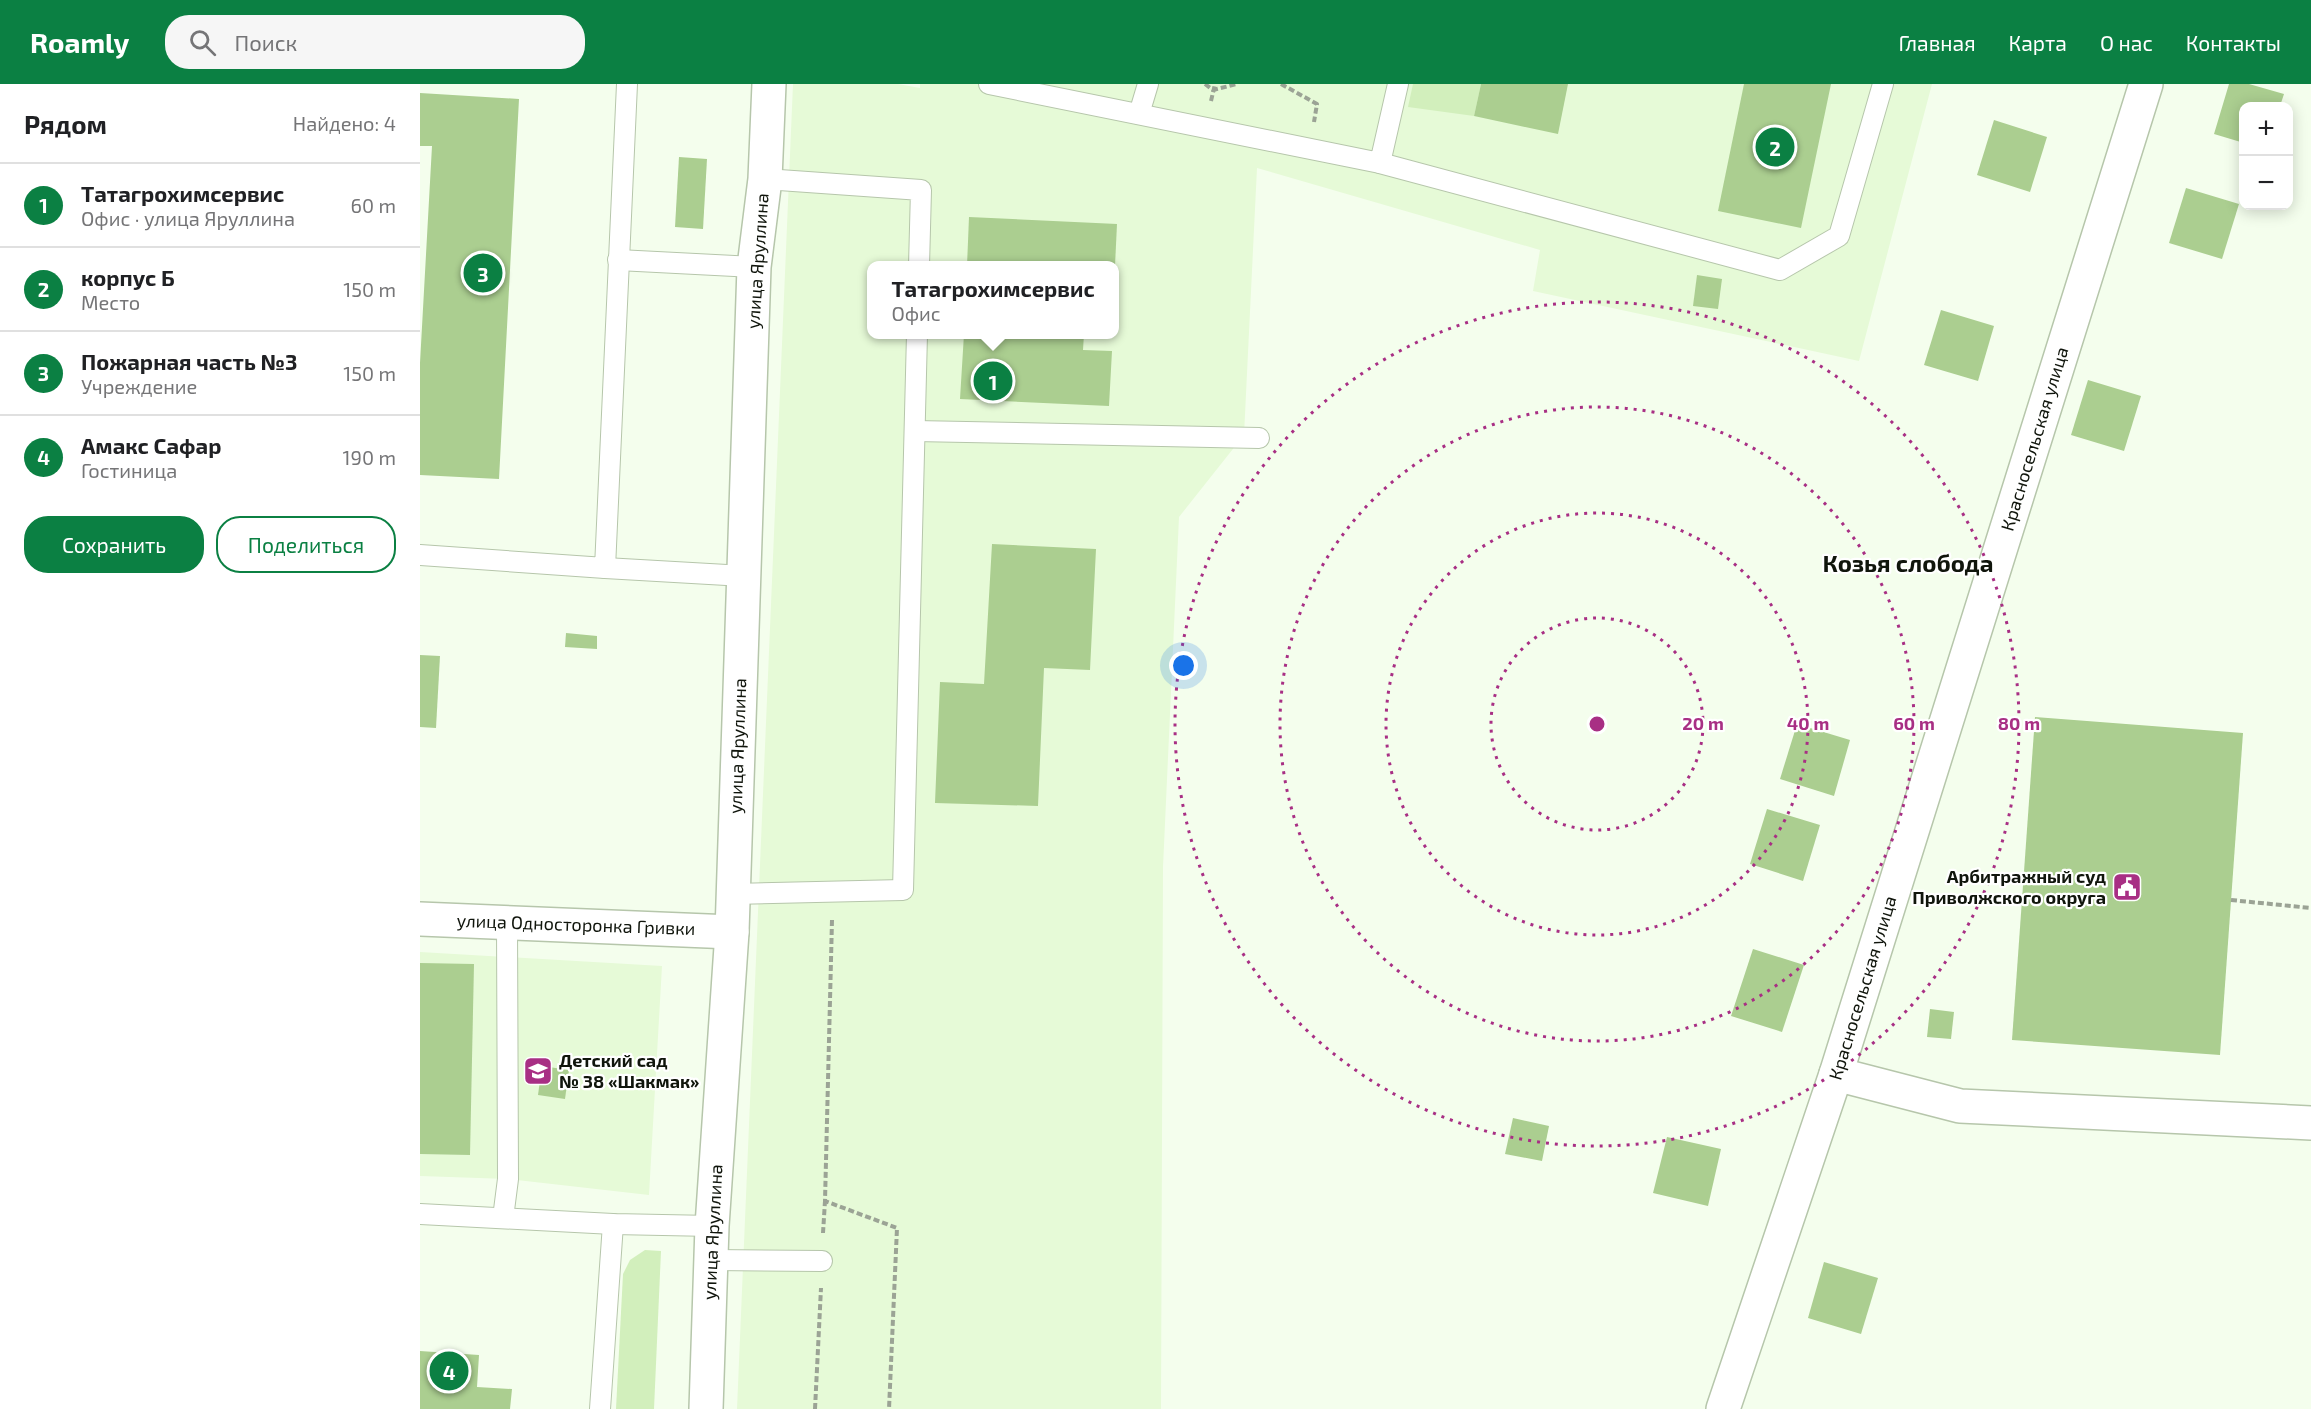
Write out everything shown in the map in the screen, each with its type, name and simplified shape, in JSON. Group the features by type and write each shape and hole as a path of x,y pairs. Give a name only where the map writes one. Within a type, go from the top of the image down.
{"street":[{"name":"улица Яруллина","path":"706,1409 712,1226 732,932 754,267 765,179 769,84"},
{"name":"Красносельская улица","path":"1723,1409 1836,1074 2146,84"},
{"name":"улица Односторонка Гривки","path":"420,919 732,932"},
{"path":"1836,1074 1960,1106 2311,1123"}],"lane":[{"path":"605,568 627,84"},
{"path":"989,84 1380,163 1780,270 1839,236 1883,84"},
{"path":"1139,114 1148,84"},
{"path":"1380,163 1398,84"},
{"path":"765,179 921,190 919,261"},
{"path":"618,260 754,267"},
{"path":"733,894 903,890 917,339"},
{"path":"915,431 1259,438"},
{"path":"420,555 744,576"},
{"path":"503,1218 508,1179 507,923"},
{"path":"420,1214 613,1224 712,1226"},
{"path":"600,1409 613,1224"},
{"path":"711,1260 822,1261"}],"path":[{"path":"1205,84 1214,90 1237,84"},
{"path":"1281,84 1317,104 1310,149"},
{"path":"815,1409 825,1201 832,892"},
{"path":"2231,900 2311,908"},
{"path":"825,1201 897,1228 889,1409"}],"shaded area":[{"path":"793,84 898,84 920,88 920,84 1932,84 1859,361 1533,291 1540,250 1257,168 1244,435 1179,517 1163,867 1161,1409 737,1409"},
{"path":"1413,84 1481,84 1474,116 1408,107"},
{"name":"Детский сад № 38 «Шакмак»","path":"420,952 662,966 649,1195 508,1179 420,1176"},
{"path":"645,1250 661,1251 654,1409 616,1409 623,1274 630,1260"}],"building":[{"path":"1481,84 1568,84 1558,134 1474,116"},
{"path":"1744,84 1831,84 1801,228 1718,211"},
{"path":"2229,84 2249,84 2284,94 2281,102 2239,102 2239,142 2214,134"},
{"path":"420,93 519,99 499,479 420,475 420,363 432,146 420,146"},
{"path":"1994,120 2047,137 2030,192 1977,175"},
{"path":"679,157 707,159 703,229 675,227"},
{"path":"2186,188 2239,204 2222,259 2169,243"},
{"path":"969,217 1117,224 1115,261 967,261"},
{"path":"1697,275 1722,279 1718,309 1693,306"},
{"path":"1941,310 1994,326 1978,381 1924,365"},
{"path":"964,339 1084,339 1083,350 1112,351 1109,406 960,399"},
{"path":"2088,380 2141,396 2124,451 2071,435"},
{"path":"992,544 1096,549 1090,670 1044,668 1038,806 935,803 940,682 984,684"},
{"path":"566,633 597,636 597,649 565,647"},
{"path":"420,655 440,656 436,728 420,727"},
{"name":"Арбитражный суд Приволжского округа","path":"2035,717 2243,733 2220,1055 2012,1040"},
{"path":"1797,724 1850,740 1834,796 1780,779"},
{"path":"1767,809 1820,825 1803,881 1750,864"},
{"path":"1753,949 1804,965 1782,1032 1731,1016"},
{"path":"420,963 474,964 470,1155 420,1154"},
{"path":"1930,1009 1954,1012 1951,1039 1927,1037"},
{"path":"542,1066 569,1070 565,1099 538,1095"},
{"path":"1513,1118 1549,1126 1542,1161 1505,1154"},
{"path":"1667,1137 1721,1149 1708,1206 1653,1193"},
{"path":"1824,1262 1878,1278 1861,1334 1808,1318"},
{"path":"420,1351 479,1355 477,1387 512,1389 510,1409 420,1409"}],"place":[{"name":"корпус Б","path":"1775,147"},
{"name":"Пожарная часть №3","path":"483,273"},
{"name":"Татагрохимсервис","path":"993,381"},
{"name":"Арбитражный суд Приволжского округа","path":"2127,887"},
{"name":"Детский сад № 38 «Шакмак»","path":"538,1071"},
{"name":"Амакс Сафар","path":"449,1371"}],"district":[{"name":"Козья слобода","path":"1908,564"}]}
